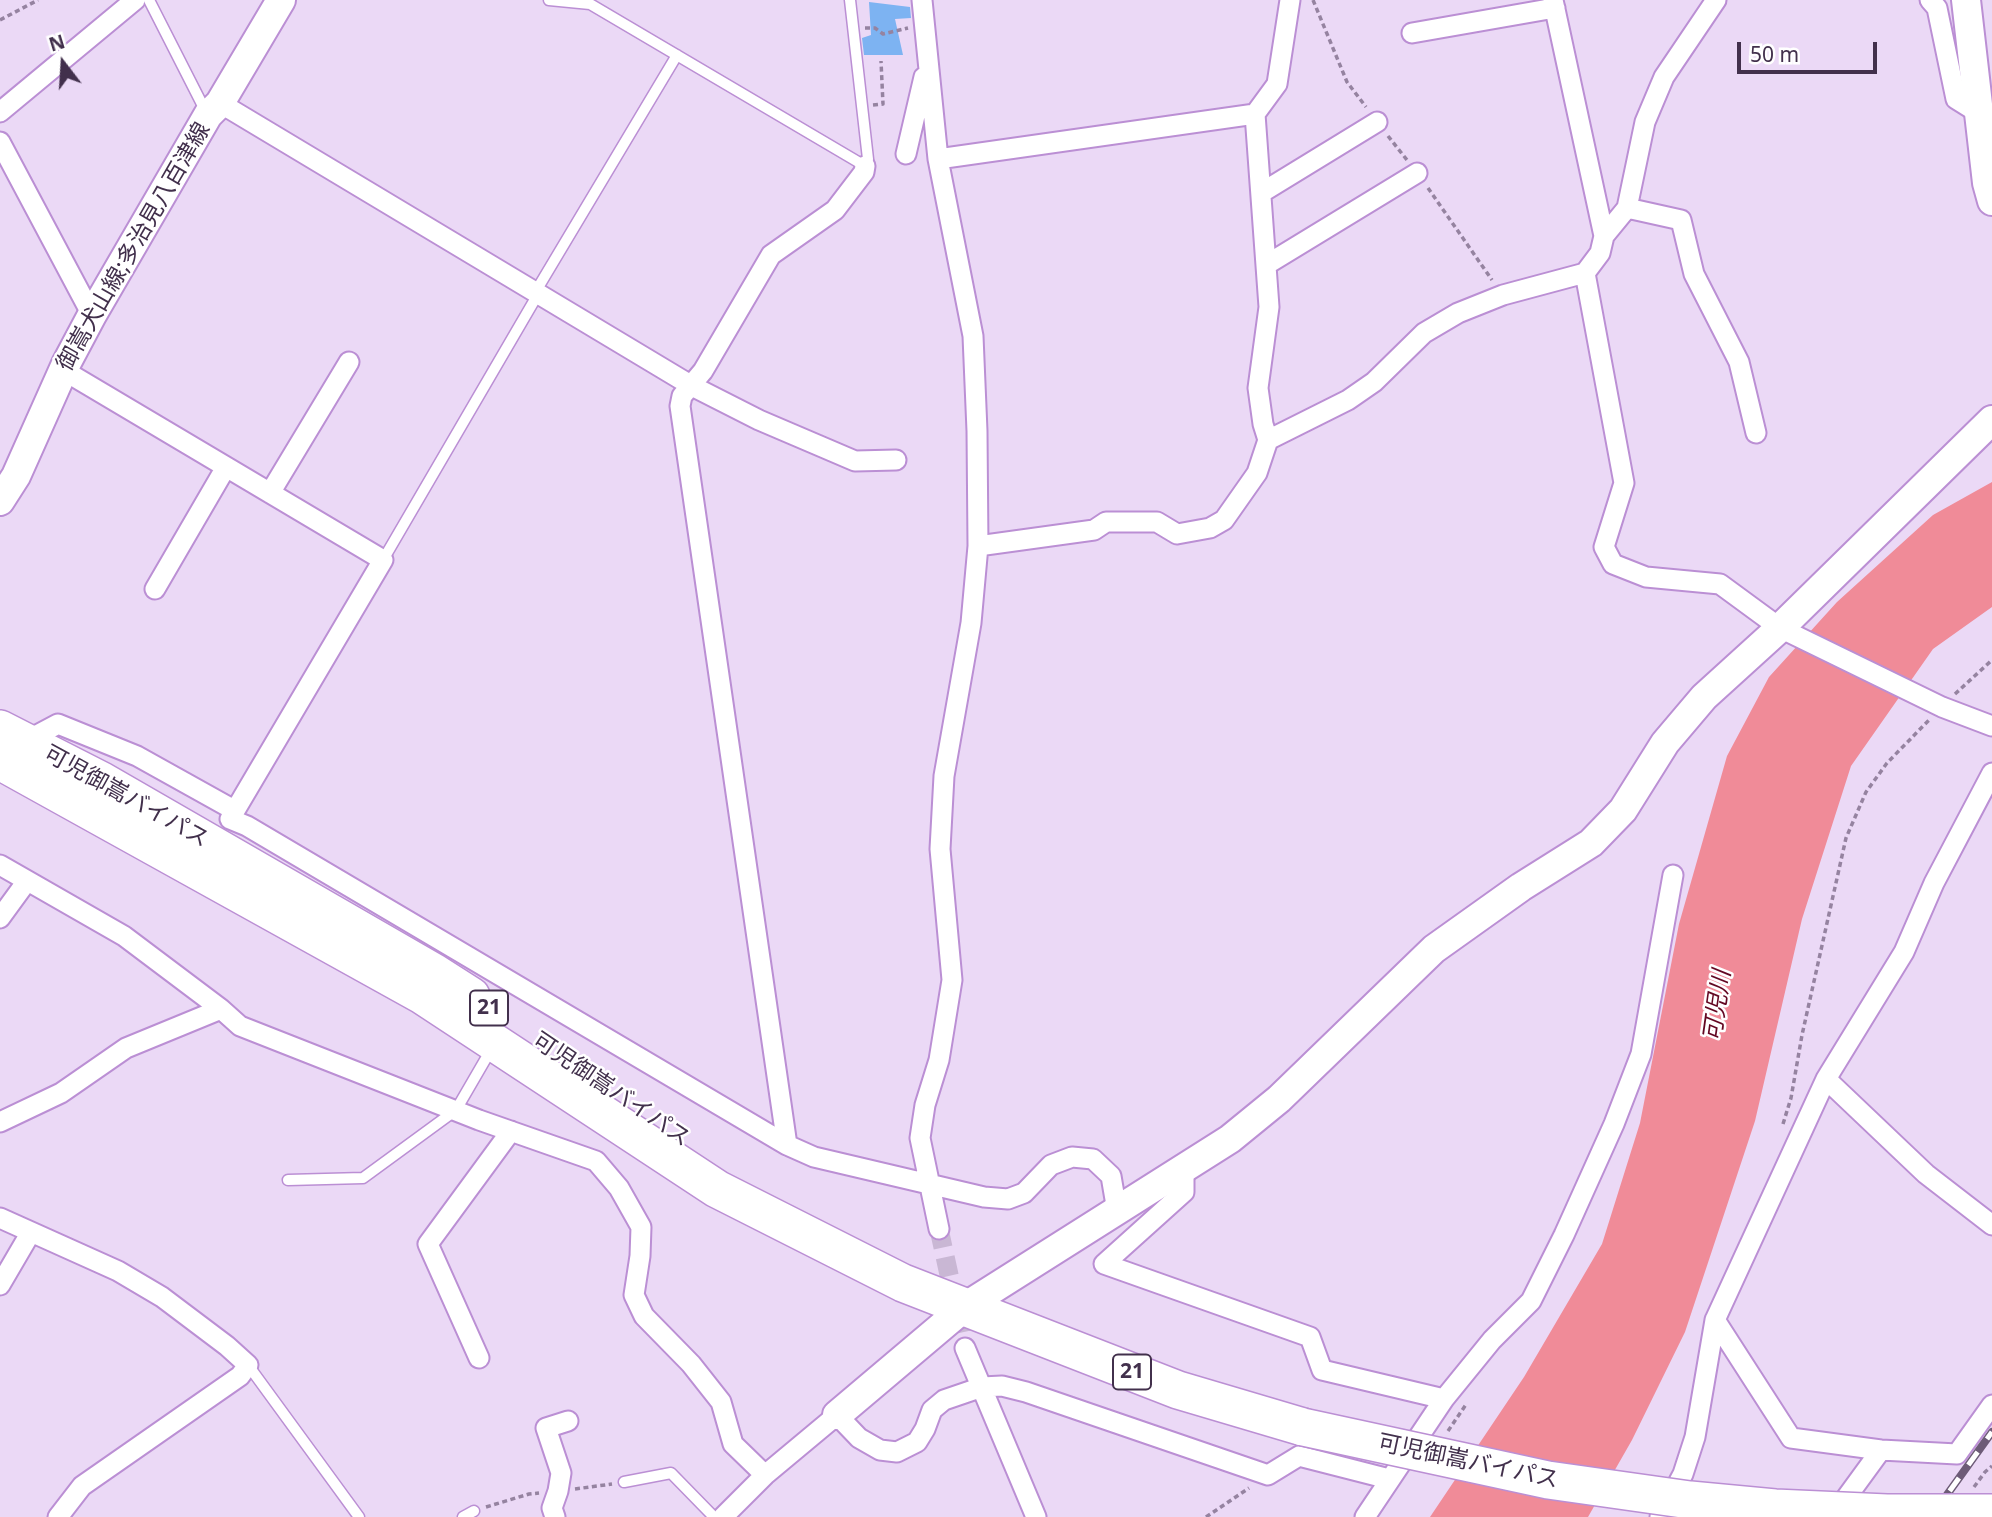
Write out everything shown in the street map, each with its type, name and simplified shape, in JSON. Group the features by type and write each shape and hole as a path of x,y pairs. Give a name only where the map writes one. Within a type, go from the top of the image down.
{"highway":[{"name":"可児御嵩バイパス","path":"9,744 422,995 717,1189 904,1283 1178,1390 1303,1427 1548,1480 1690,1500 1775,1508 1992,1513"},
{"name":"可児御嵩バイパス","path":"9,744 102,781 435,973 758,1188 911,1268 966,1306"}],"street":[{"path":"0,112 135,0"},
{"name":"御嵩犬山線;多治見八百津線","path":"0,501 16,476 63,370 92,315 281,0"},
{"path":"922,0 937,159 972,337 977,432 978,546 971,623 944,776 940,849 952,980 939,1060 925,1105 920,1138 939,1229"},
{"path":"978,546 1094,530 1106,522 1157,522 1177,534 1210,527 1224,520 1257,473 1268,440 1258,388 1269,307 1255,114 1277,84 1290,0"},
{"path":"1604,236 1627,208 1645,122 1664,76 1717,0"},
{"path":"1930,0 1937,8 1956,99 1980,114"},
{"path":"1966,0 1980,114 1988,146 1987,183 1992,201"},
{"path":"1268,440 1348,400 1374,382 1424,333 1458,313 1503,295 1586,273 1600,253 1604,236 1554,4 1412,33"},
{"path":"906,154 927,63"},
{"path":"214,109 536,291 692,386 759,420 855,461 896,460"},
{"path":"937,159 1255,114"},
{"path":"1261,193 1377,122"},
{"path":"0,142 92,315"},
{"path":"787,1145 680,406 682,396 703,371 771,255 835,210 864,172 865,166"},
{"path":"1266,265 1417,173"},
{"path":"1627,208 1681,220 1694,274 1739,362 1756,433"},
{"path":"1586,273 1624,483 1604,547 1613,564 1646,577 1720,584 1780,628 1942,707 1992,726"},
{"path":"270,493 349,362"},
{"path":"63,370 383,560 230,819 247,826 787,1145 814,1157 984,1197 1008,1199 1024,1193 1051,1165 1072,1157 1093,1159 1111,1176 1117,1211"},
{"path":"723,1517 765,1475 966,1306 1230,1139 1279,1100 1434,949 1521,887 1591,843 1623,810 1665,743 1704,697 1780,628 1992,422"},
{"path":"155,589 226,467"},
{"path":"9,744 58,724 137,756 234,810"},
{"path":"1660,1517 1683,1474 1695,1437 1715,1320 1826,1079 1904,951 1934,883 1992,773"},
{"path":"0,865 124,936 240,1026 596,1161 619,1188 640,1227 640,1256 634,1296 644,1317 691,1364 721,1402 733,1444 765,1475"},
{"path":"1365,1517 1444,1399 1492,1340 1531,1301 1614,1124 1640,1054 1673,875"},
{"path":"0,918 27,881"},
{"path":"0,1122 61,1093 126,1048 220,1009"},
{"path":"1826,1079 1926,1174 1992,1224"},
{"path":"480,1358 428,1244 511,1130"},
{"path":"1180,1172 1184,1178 1184,1192 1104,1264 1310,1336 1322,1370 1444,1399"},
{"path":"0,1218 118,1271 162,1297 228,1346 248,1365 240,1376 82,1486 58,1517"},
{"path":"0,1285 31,1232"},
{"path":"1715,1320 1791,1438 1881,1450 1957,1454 1992,1405"},
{"path":"965,1348 1036,1517"},
{"path":"837,1415 859,1438 880,1450 897,1452 916,1442 925,1429 932,1410 944,1400 982,1387 1002,1386 1268,1475 1299,1456 1389,1479"},
{"path":"555,1517 552,1508 561,1473 546,1428 568,1421"},
{"path":"1833,1517 1881,1450"}],"lane":[{"path":"149,0 214,109"},
{"path":"549,0 590,4 865,166 868,159 850,0"},
{"path":"383,560 534,301 536,291 677,55"},
{"path":"288,1180 363,1178 456,1110 495,1043"},
{"path":"248,1365 359,1517"},
{"path":"624,1482 671,1472 714,1517"},
{"path":"463,1517 474,1511"}],"path":[{"path":"0,20 38,0"},
{"path":"1313,0 1347,82 1417,173 1503,295"},
{"path":"853,32 875,28 883,34 923,24"},
{"path":"861,107 883,104 881,61"},
{"path":"1779,1135 1791,1098 1802,1035 1846,838 1866,792 1887,763 1992,660"},
{"path":"1206,1517 1268,1475"}],"water":[{"name":"可児川","path":"1992,482 1992,607 1933,649 1851,766 1802,919 1755,1121 1685,1332 1632,1440 1588,1517 1430,1517 1524,1377 1602,1244 1640,1123 1679,924 1727,756 1769,677 1837,602 1933,515"}],"building":[{"path":"869,2 910,7 911,18 895,19 903,55 864,55 862,38 871,35"}],"tunnel":[{"path":"939,1229 965,1348"}],"railway":[{"path":"1931,1517 1992,1432"}]}
